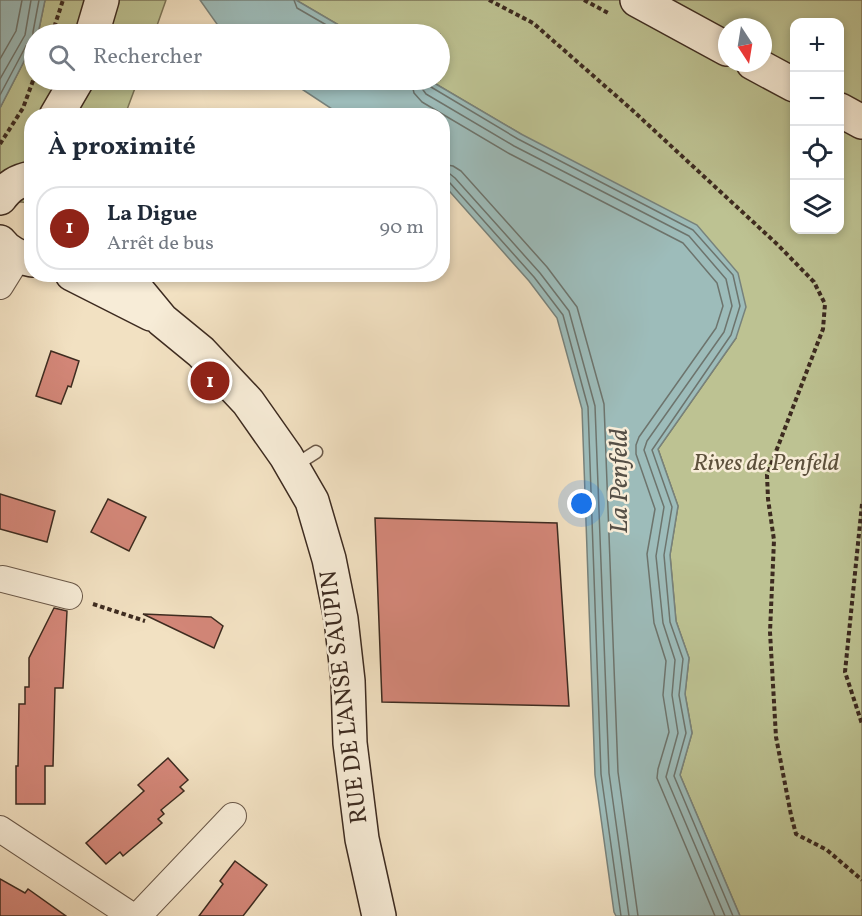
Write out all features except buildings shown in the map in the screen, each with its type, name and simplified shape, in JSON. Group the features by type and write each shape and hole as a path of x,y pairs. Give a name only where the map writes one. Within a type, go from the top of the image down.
{"street":[{"path":"95,24 102,0"},
{"path":"637,0 718,44"},
{"path":"770,72 790,82"},
{"path":"61,108 72,90"},
{"path":"73,108 76,90"},
{"path":"844,112 862,122"},
{"path":"0,286 10,250"},
{"name":"RUE DE L'ANSE SAUPIN","path":"88,282 162,320 201,351 304,459 312,501 329,559 340,619 348,681 350,743 362,839 379,916"},
{"name":"RUE DE L'ANSE SAUPIN","path":"131,282 162,320"},
{"path":"1,582 69,596"},
{"path":"138,916 233,816"},
{"path":"0,829 132,916"}],"path":[{"path":"55,24 63,0"},
{"path":"489,0 533,23 630,108 778,245 814,282 825,303 822,329 767,475 774,540 770,633 775,725 790,815 796,834 827,850 862,880"},
{"path":"0,144 23,108 30,90"},
{"path":"862,504 845,672 862,724"},
{"path":"69,596 145,621"}],"green space":[{"path":"45,0 166,0 158,24 40,24"},
{"name":"Rives de Penfeld","path":"296,0 862,0 862,916 740,916 680,775 692,733 685,694 689,658 676,621 670,555 678,506 658,449 736,338 521,134 446,90 450,90 450,24 337,24"},
{"path":"24,61 24,90 134,90 128,108 24,108 24,202 0,200 0,108"}],"water":[{"path":"0,0 45,0 40,24 24,24 24,61 0,108"},
{"path":"200,0 296,0 337,24 217,24"},
{"name":"La Penfeld","path":"303,90 446,90 521,134 697,225 738,273 746,307 736,338 658,449 678,506 670,555 676,621 689,658 685,694 692,733 680,775 740,916 616,916 595,775 582,409 557,318 529,281 450,192 450,108 330,108"}],"place":[{"name":"La Digue","path":"210,381"}]}
